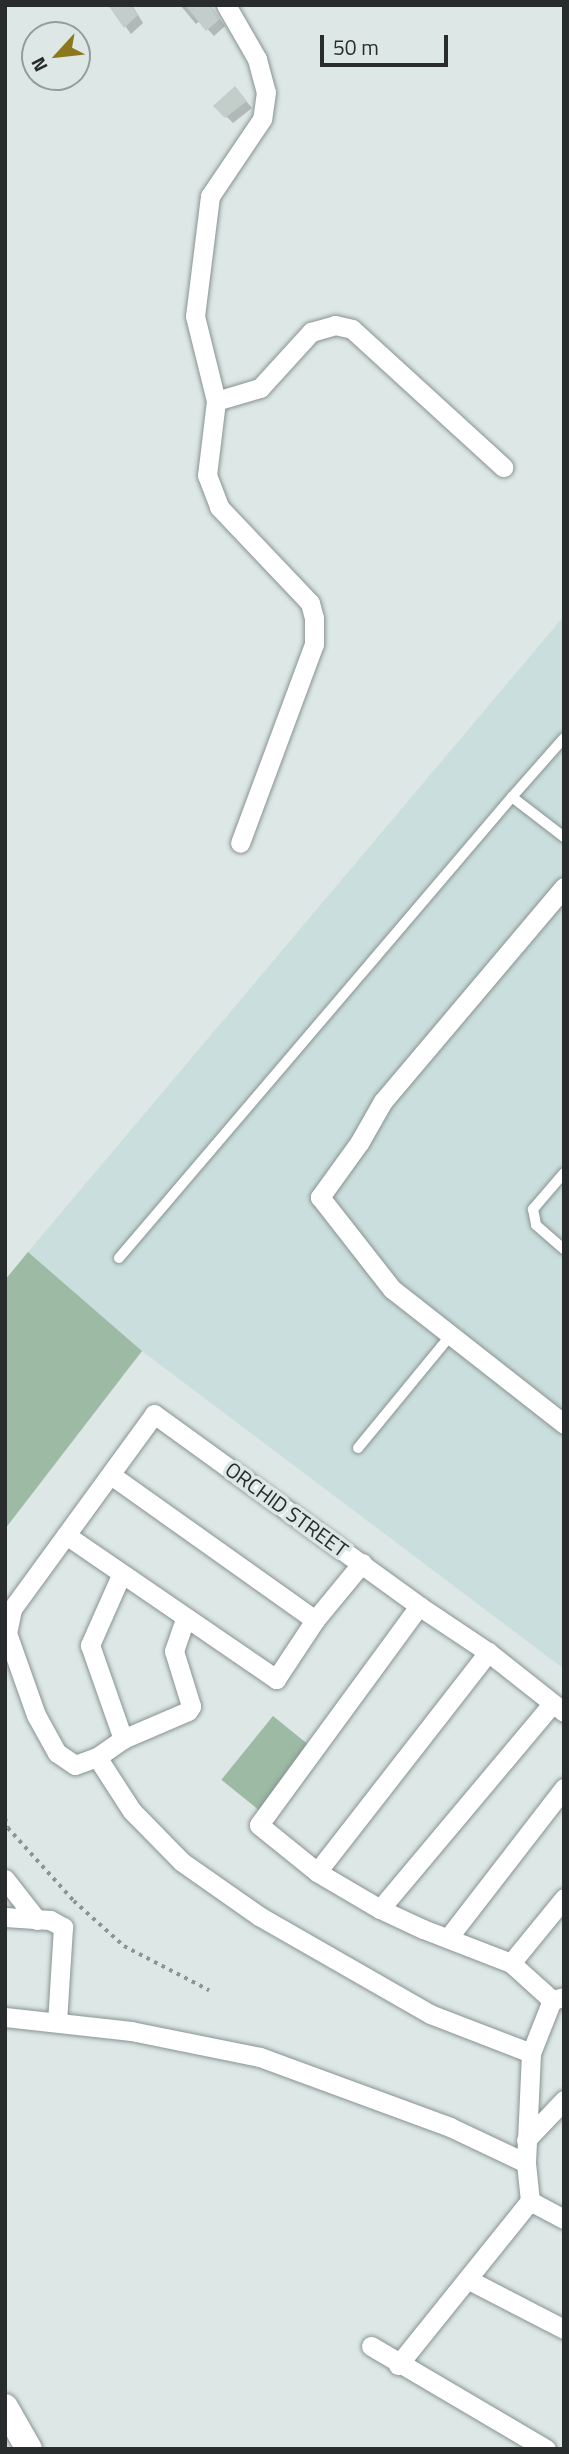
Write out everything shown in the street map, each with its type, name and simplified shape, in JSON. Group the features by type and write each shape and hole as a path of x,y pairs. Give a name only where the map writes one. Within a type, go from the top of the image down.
{"street":[{"path":"226,5 257,59 266,92 261,119 209,196 195,316 216,401 207,475 219,507 310,603 314,618 314,644 240,843"},
{"path":"216,401 260,388 311,332 335,325 352,329 503,467"},
{"path":"564,887 383,1101 359,1143 320,1197 392,1289 564,1424"},
{"name":"ORCHID STREET","path":"111,1475 154,1414 419,1606 488,1652 558,1708"},
{"path":"185,1619 174,1651 191,1706 188,1711 123,1739 97,1757 75,1765 57,1753 36,1715 7,1633 12,1609 111,1475 315,1620"},
{"path":"66,1535 276,1679 315,1620 362,1563"},
{"path":"121,1574 90,1645 123,1739"},
{"path":"398,2365 530,2201 526,2140 531,2053 558,1998 511,1963 380,1909 317,1872 259,1825 419,1606"},
{"path":"317,1872 488,1652"},
{"path":"380,1909 558,1708"},
{"path":"97,1757 132,1811 182,1862 259,1916 430,2014 531,2053"},
{"path":"448,1938 564,1788"},
{"path":"5,1879 37,1920"},
{"path":"511,1963 564,1898"},
{"path":"5,1917 59,1923 63,1927 57,2022"},
{"path":"5,2017 188,2040 271,2061 450,2127 527,2163"},
{"path":"526,2140 564,2100"},
{"path":"530,2201 564,2219"},
{"path":"469,2280 564,2329"},
{"path":"371,2346 398,2365 546,2449"},
{"path":"5,2407 29,2449"}],"lane":[{"path":"119,1258 564,738"},
{"path":"512,797 564,837"},
{"path":"564,1173 533,1209 536,1225 564,1249"},
{"path":"358,1448 450,1336"}],"path":[{"path":"5,1818 8,1828 74,1900 124,1946 209,1990"}],"shaded area":[{"path":"564,616 564,1669 142,1351 28,1252"}],"green space":[{"path":"28,1252 142,1351 5,1529 5,1280"},
{"path":"273,1716 312,1747 260,1811 221,1780"}],"building":[{"path":"108,5 131,5 138,15 124,28"},
{"path":"185,5 211,5 220,19 206,31"},
{"path":"235,86 247,101 225,118 213,106"}]}
